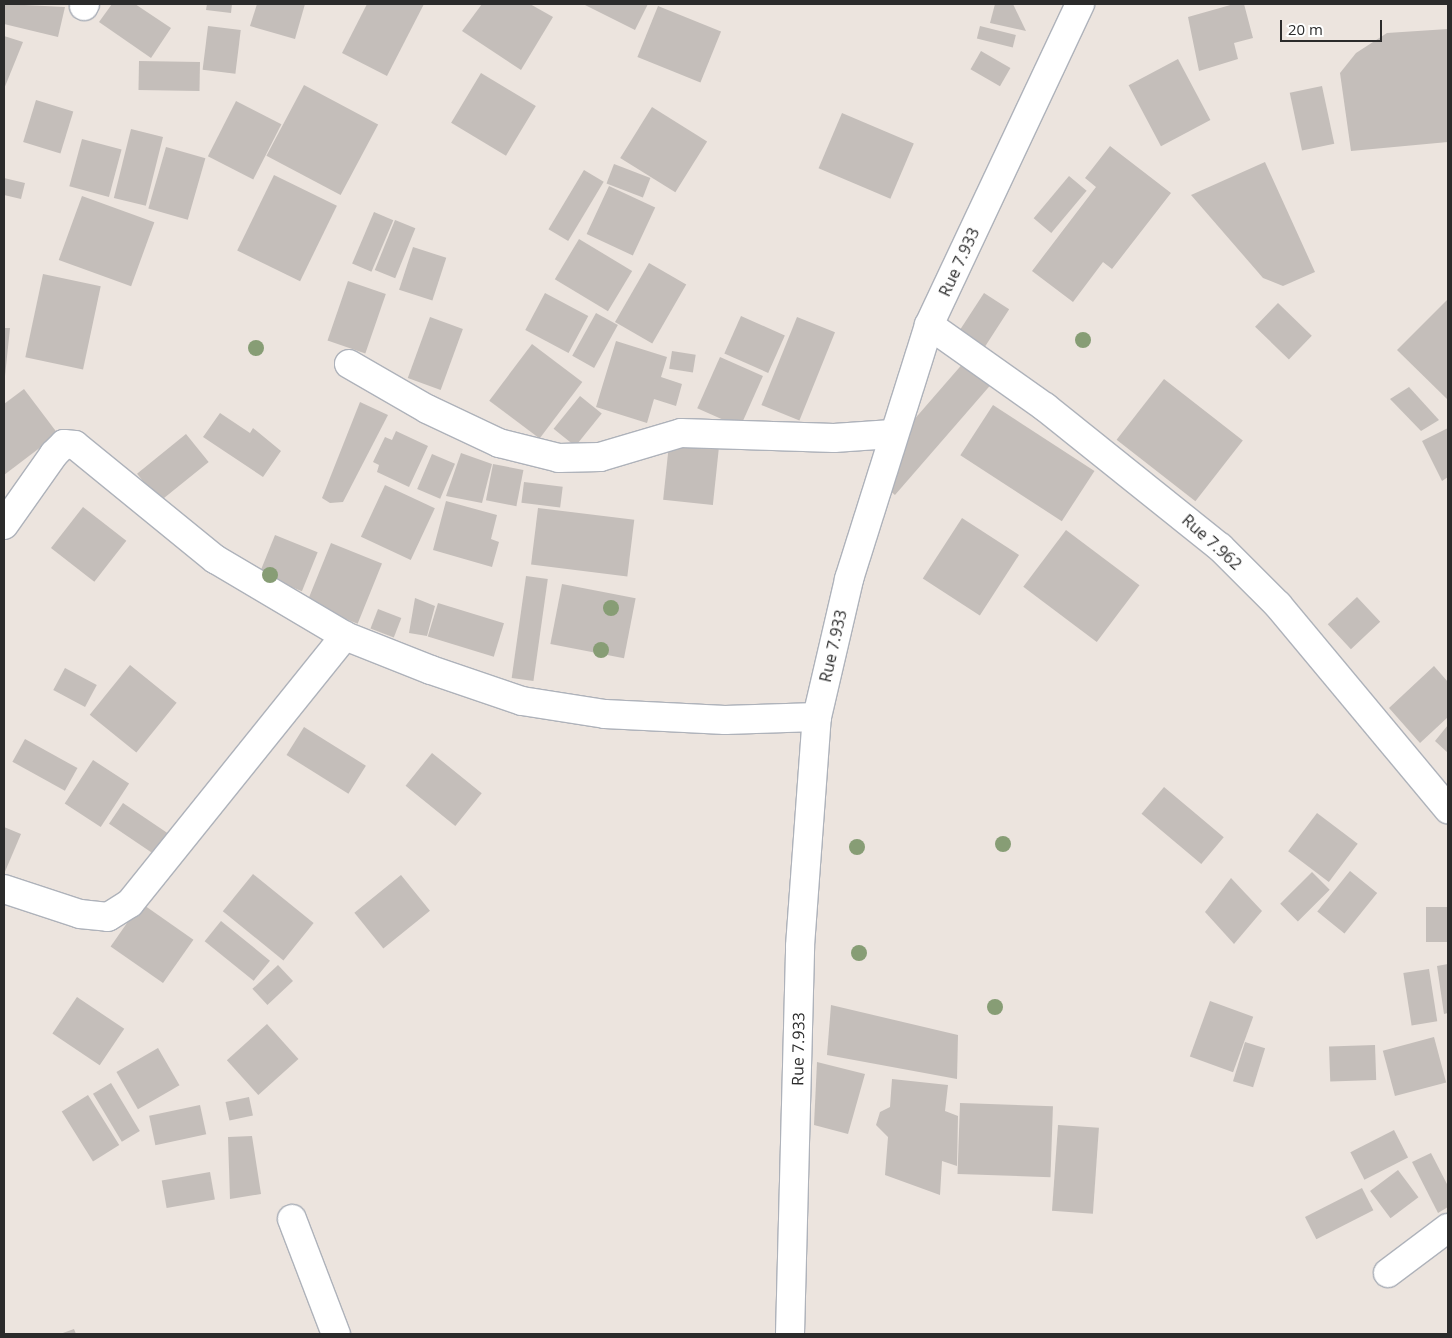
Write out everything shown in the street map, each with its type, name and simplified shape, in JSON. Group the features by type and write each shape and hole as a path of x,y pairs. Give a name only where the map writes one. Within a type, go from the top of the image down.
{"street":[{"name":"Rue 7.933","path":"790,1334 800,946 817,717 849,579 892,434 929,325 1080,4"},
{"name":"Rue 7.962","path":"929,325 1045,407 1220,547 1278,605 1448,809"},
{"path":"349,364 427,409 499,443 559,458 600,458 682,433 834,438 892,434"},
{"path":"4,524 54,454 64,444 75,445 214,559 345,636 522,701 605,714 725,720 817,717"},
{"path":"4,889 80,914 108,917 130,903 345,636"},
{"path":"292,1219 336,1334"},
{"path":"1388,1273 1448,1228"}],"building":[{"path":"4,4 65,7 58,37 4,24"},
{"path":"112,4 135,4 171,28 151,58 99,22"},
{"path":"207,4 232,4 231,13 206,10"},
{"path":"257,4 305,4 295,39 250,26"},
{"path":"367,4 424,4 387,76 342,53"},
{"path":"482,4 530,4 553,17 521,70 462,31"},
{"path":"583,4 648,4 635,30"},
{"path":"995,4 1013,4 1026,31 990,23"},
{"path":"1234,4 1244,4 1253,38 1234,43 1238,59 1199,71 1188,17"},
{"path":"658,6 721,31 700,82 637,57"},
{"path":"208,26 241,30 235,74 203,70"},
{"path":"980,26 1016,35 1013,48 977,39"},
{"path":"1448,29 1448,142 1351,151 1340,73 1356,53 1387,33"},
{"path":"4,36 23,42 4,89"},
{"path":"981,51 1010,68 1000,86 970,69"},
{"path":"1178,59 1210,120 1161,146 1129,85"},
{"path":"139,61 200,62 199,91 138,90"},
{"path":"481,73 536,106 506,156 451,123"},
{"path":"304,85 378,124 341,195 266,156"},
{"path":"1322,86 1334,144 1302,151 1290,93"},
{"path":"36,100 73,111 60,153 23,142"},
{"path":"236,101 281,124 253,179 208,156"},
{"path":"652,107 707,141 675,192 620,158"},
{"path":"842,113 914,143 890,199 819,168"},
{"path":"131,129 163,137 146,206 114,198"},
{"path":"82,139 122,150 109,197 69,186"},
{"path":"1110,146 1171,193 1112,269 1103,262 1073,302 1032,271 1096,187 1085,178"},
{"path":"166,147 205,158 188,220 148,209"},
{"path":"1265,162 1315,272 1283,286 1263,278 1191,195"},
{"path":"614,164 650,178 643,198 606,184"},
{"path":"584,170 604,182 568,241 548,229"},
{"path":"274,175 337,206 300,281 237,250"},
{"path":"1069,176 1087,191 1051,233 1034,218"},
{"path":"4,178 25,183 21,199 4,195"},
{"path":"609,186 655,208 633,256 587,234"},
{"path":"82,196 154,222 131,286 59,260"},
{"path":"374,212 393,220 371,272 352,264"},
{"path":"395,220 415,228 395,278 375,270"},
{"path":"579,239 632,271 608,311 555,279"},
{"path":"413,247 446,258 432,301 399,290"},
{"path":"649,263 686,284 652,343 615,322"},
{"path":"43,274 101,286 83,369 25,357"},
{"path":"348,281 386,294 365,354 327,341"},
{"path":"545,293 588,316 569,353 525,330"},
{"path":"984,293 1009,309 984,348 959,332"},
{"path":"1448,299 1448,400 1397,350"},
{"path":"1278,303 1312,336 1289,359 1255,327"},
{"path":"596,313 618,325 594,368 572,356"},
{"path":"741,316 785,336 768,373 724,353"},
{"path":"430,317 463,329 441,390 408,378"},
{"path":"797,317 835,332 799,420 761,405"},
{"path":"4,328 10,328 5,376 4,376"},
{"path":"616,341 667,357 661,377 682,384 676,406 654,399 647,423 596,407"},
{"path":"532,344 582,382 540,439 489,401"},
{"path":"672,351 696,355 693,373 669,369"},
{"path":"720,357 763,376 740,427 697,408"},
{"path":"965,361 991,384 895,495 869,472"},
{"path":"1164,379 1243,441 1195,501 1117,440"},
{"path":"1409,387 1439,420 1421,431 1390,399"},
{"path":"24,389 58,434 4,475 4,404"},
{"path":"580,396 602,414 575,446 554,429"},
{"path":"360,402 388,415 343,502 330,503 322,498"},
{"path":"993,405 1094,471 1062,521 960,455"},
{"path":"220,413 250,433 253,428 281,451 263,477 203,437"},
{"path":"1448,428 1448,477 1442,481 1422,441"},
{"path":"396,431 428,446 409,487 377,472 379,465 373,462 385,437 392,440"},
{"path":"186,434 209,462 160,502 137,474"},
{"path":"669,444 719,449 713,505 663,500"},
{"path":"461,453 492,464 482,503 446,496"},
{"path":"432,454 455,464 440,499 417,489"},
{"path":"493,464 523,470 516,506 486,500"},
{"path":"524,482 563,487 560,508 521,503"},
{"path":"385,485 435,508 411,560 361,537"},
{"path":"446,501 497,515 491,539 499,542 492,567 433,550"},
{"path":"83,507 126,541 94,582 51,548"},
{"path":"538,508 634,520 627,576 531,565"},
{"path":"962,518 1019,555 980,615 923,578"},
{"path":"1066,530 1139,585 1097,642 1023,587"},
{"path":"275,535 318,552 302,591 259,574"},
{"path":"331,543 382,564 358,624 307,603"},
{"path":"526,576 548,579 533,681 512,678"},
{"path":"562,584 636,598 624,658 550,644"},
{"path":"1357,597 1380,622 1351,649 1328,624"},
{"path":"415,598 435,606 427,636 409,633"},
{"path":"438,603 504,623 494,657 428,636"},
{"path":"378,609 401,618 394,638 370,629"},
{"path":"130,665 177,703 136,752 90,715"},
{"path":"1434,666 1448,682 1448,717 1420,743 1389,708"},
{"path":"65,668 97,685 85,707 53,690"},
{"path":"1448,725 1448,753 1435,741"},
{"path":"304,727 366,766 348,794 287,755"},
{"path":"25,739 77,768 65,791 12,762"},
{"path":"432,753 482,793 455,826 406,786"},
{"path":"93,760 129,783 101,827 65,804"},
{"path":"1164,787 1224,837 1201,864 1142,814"},
{"path":"123,803 171,835 157,856 109,824"},
{"path":"1317,813 1358,844 1329,882 1288,851"},
{"path":"4,827 21,834 4,874"},
{"path":"1350,871 1377,893 1344,933 1317,911"},
{"path":"1312,872 1330,890 1298,921 1280,904"},
{"path":"253,874 314,923 283,960 223,911"},
{"path":"401,875 430,911 383,949 354,913"},
{"path":"1231,878 1262,911 1234,944 1205,912"},
{"path":"141,903 193,940 163,983 111,946"},
{"path":"1426,907 1448,907 1448,942 1426,942"},
{"path":"221,921 270,961 254,981 205,941"},
{"path":"1448,964 1448,1013 1444,1014 1437,966"},
{"path":"278,965 293,981 267,1005 252,989"},
{"path":"1429,969 1437,1021 1412,1025 1403,973"},
{"path":"77,997 124,1029 100,1065 52,1033"},
{"path":"1210,1001 1253,1017 1233,1072 1190,1056"},
{"path":"831,1005 958,1035 957,1079 827,1055"},
{"path":"267,1024 298,1059 258,1095 227,1060"},
{"path":"1434,1037 1446,1082 1395,1096 1383,1051"},
{"path":"1245,1042 1265,1048 1253,1087 1233,1081"},
{"path":"1375,1045 1376,1080 1330,1082 1329,1047"},
{"path":"158,1048 180,1085 138,1109 116,1072"},
{"path":"817,1062 865,1074 848,1134 814,1125"},
{"path":"892,1079 948,1085 945,1111 958,1116 957,1166 942,1161 940,1195 885,1175 888,1137 876,1125 880,1112 890,1107"},
{"path":"111,1083 140,1131 122,1142 93,1094"},
{"path":"88,1095 119,1145 93,1161 62,1111"},
{"path":"249,1097 253,1116 229,1121 226,1102"},
{"path":"960,1103 1053,1106 1050,1177 958,1174"},
{"path":"200,1105 206,1134 155,1145 149,1116"},
{"path":"1058,1125 1099,1128 1093,1214 1052,1211"},
{"path":"1394,1130 1408,1158 1364,1180 1350,1152"},
{"path":"252,1136 261,1194 230,1199 228,1137"},
{"path":"1431,1153 1448,1186 1448,1207 1438,1213 1412,1162"},
{"path":"1398,1170 1418,1197 1391,1218 1370,1191"},
{"path":"210,1172 215,1200 167,1208 162,1181"},
{"path":"1362,1188 1373,1210 1316,1239 1305,1217"},
{"path":"74,1329 76,1334 60,1334"}]}
